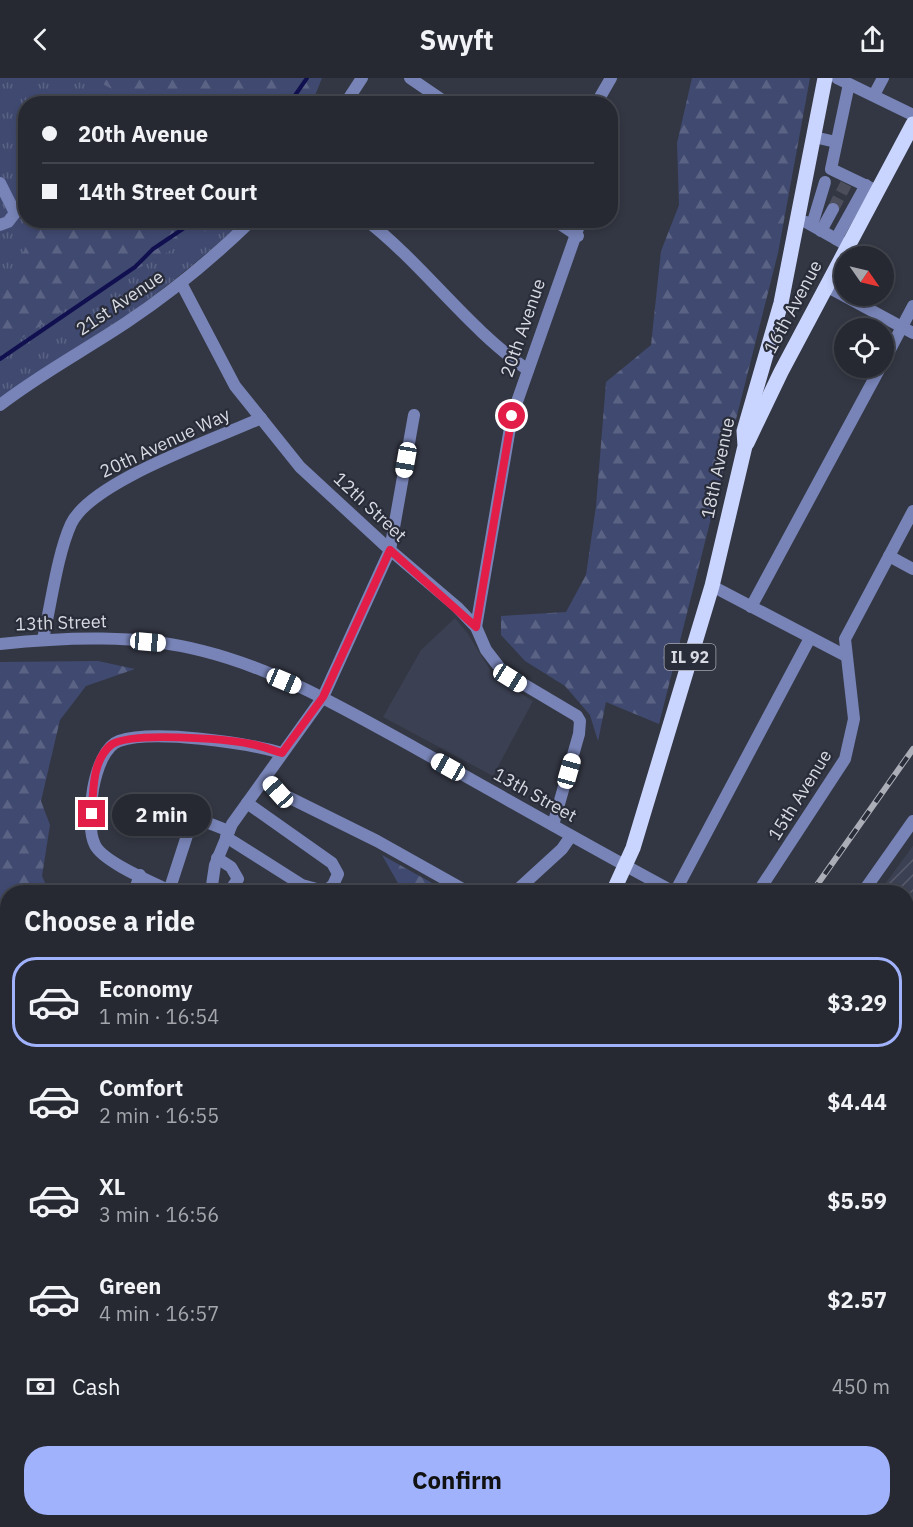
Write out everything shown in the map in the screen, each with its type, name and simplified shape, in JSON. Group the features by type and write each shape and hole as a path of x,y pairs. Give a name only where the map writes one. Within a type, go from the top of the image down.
{"main road":[{"name":"18th Avenue","path":"617,885 626,866 711,586 745,446 744,431 781,303 810,225 804,176 825,78"},
{"name":"16th Avenue","path":"745,446 826,286 842,242 872,188 913,124"}],"street":[{"path":"350,96 362,78"},
{"path":"410,78 436,96"},
{"path":"601,96 611,78"},
{"path":"837,78 913,115"},
{"path":"874,95 883,78"},
{"path":"810,225 831,169 849,84"},
{"path":"814,137 836,142"},
{"path":"831,169 848,181 872,188"},
{"path":"804,176 825,182"},
{"path":"0,183 15,213 8,222 0,225"},
{"path":"810,225 833,209"},
{"path":"810,225 842,242"},
{"name":"21st Avenue","path":"0,405 63,361 127,322 180,283 243,228"},
{"path":"375,228 398,247 489,338 528,370"},
{"path":"566,228 578,236"},
{"name":"20th Avenue","path":"476,627 507,436 528,370 580,228"},
{"name":"12th Street","path":"180,283 235,386 300,467 476,627 486,650 503,672 577,716 580,721 579,734 553,825"},
{"path":"826,286 908,330"},
{"path":"894,348 908,330 913,306"},
{"path":"751,607 875,378"},
{"path":"212,885 217,858 227,834 323,697 390,550 414,415"},
{"name":"20th Avenue Way","path":"43,639 67,537 83,505 133,474 261,418"},
{"name":"15th Avenue","path":"763,885 845,759 854,719 845,639 913,511"},
{"path":"889,556 913,569"},
{"path":"711,586 846,656"},
{"path":"679,885 810,638"},
{"name":"13th Street","path":"0,644 43,639 131,640 202,651 256,668 323,697 662,885"},
{"path":"158,885 104,856 95,845 93,839 94,781 98,764 111,745 120,740 170,737 250,744 282,753"},
{"path":"265,778 278,792 455,885"},
{"path":"247,803 332,863 338,874 331,885"},
{"path":"173,885 193,817 227,834 304,885"},
{"path":"868,885 912,825"},
{"path":"523,885 562,849 572,836"},
{"path":"217,858 231,867 240,885"},
{"path":"136,885 140,875"},
{"path":"234,885 238,879"}],"shaded area":[{"path":"455,618 468,634 494,676 533,701 493,776 383,717 421,650"},
{"path":"913,846 913,885 884,885"}],"green space":[{"path":"0,78 224,78 249,96 18,96 18,228 236,228 130,313 0,400"},
{"path":"92,78 322,78 315,96 124,96"},
{"path":"692,78 810,78 778,253 659,724 606,702 598,741 590,715 565,686 525,661 501,635 501,616 566,612 586,575 596,506 606,382 651,345 661,251 679,205 677,143"},
{"path":"35,228 208,228 71,305 0,353 0,300"},
{"path":"98,661 135,669 86,686 60,720 41,801 50,825 42,876 46,885 0,885 0,662"},
{"path":"382,855 436,885 399,885"}],"waterway":[{"path":"295,96 307,78"},
{"path":"0,359 135,267 153,249 184,228"}],"tunnel":[{"path":"833,209 846,184"}],"railway":[{"path":"817,885 913,749"}],"route":[{"path":"92,814 94,781 98,764 111,745 120,740 170,737 250,744 282,753 323,697 390,550 457,607 476,627 512,416"}]}
